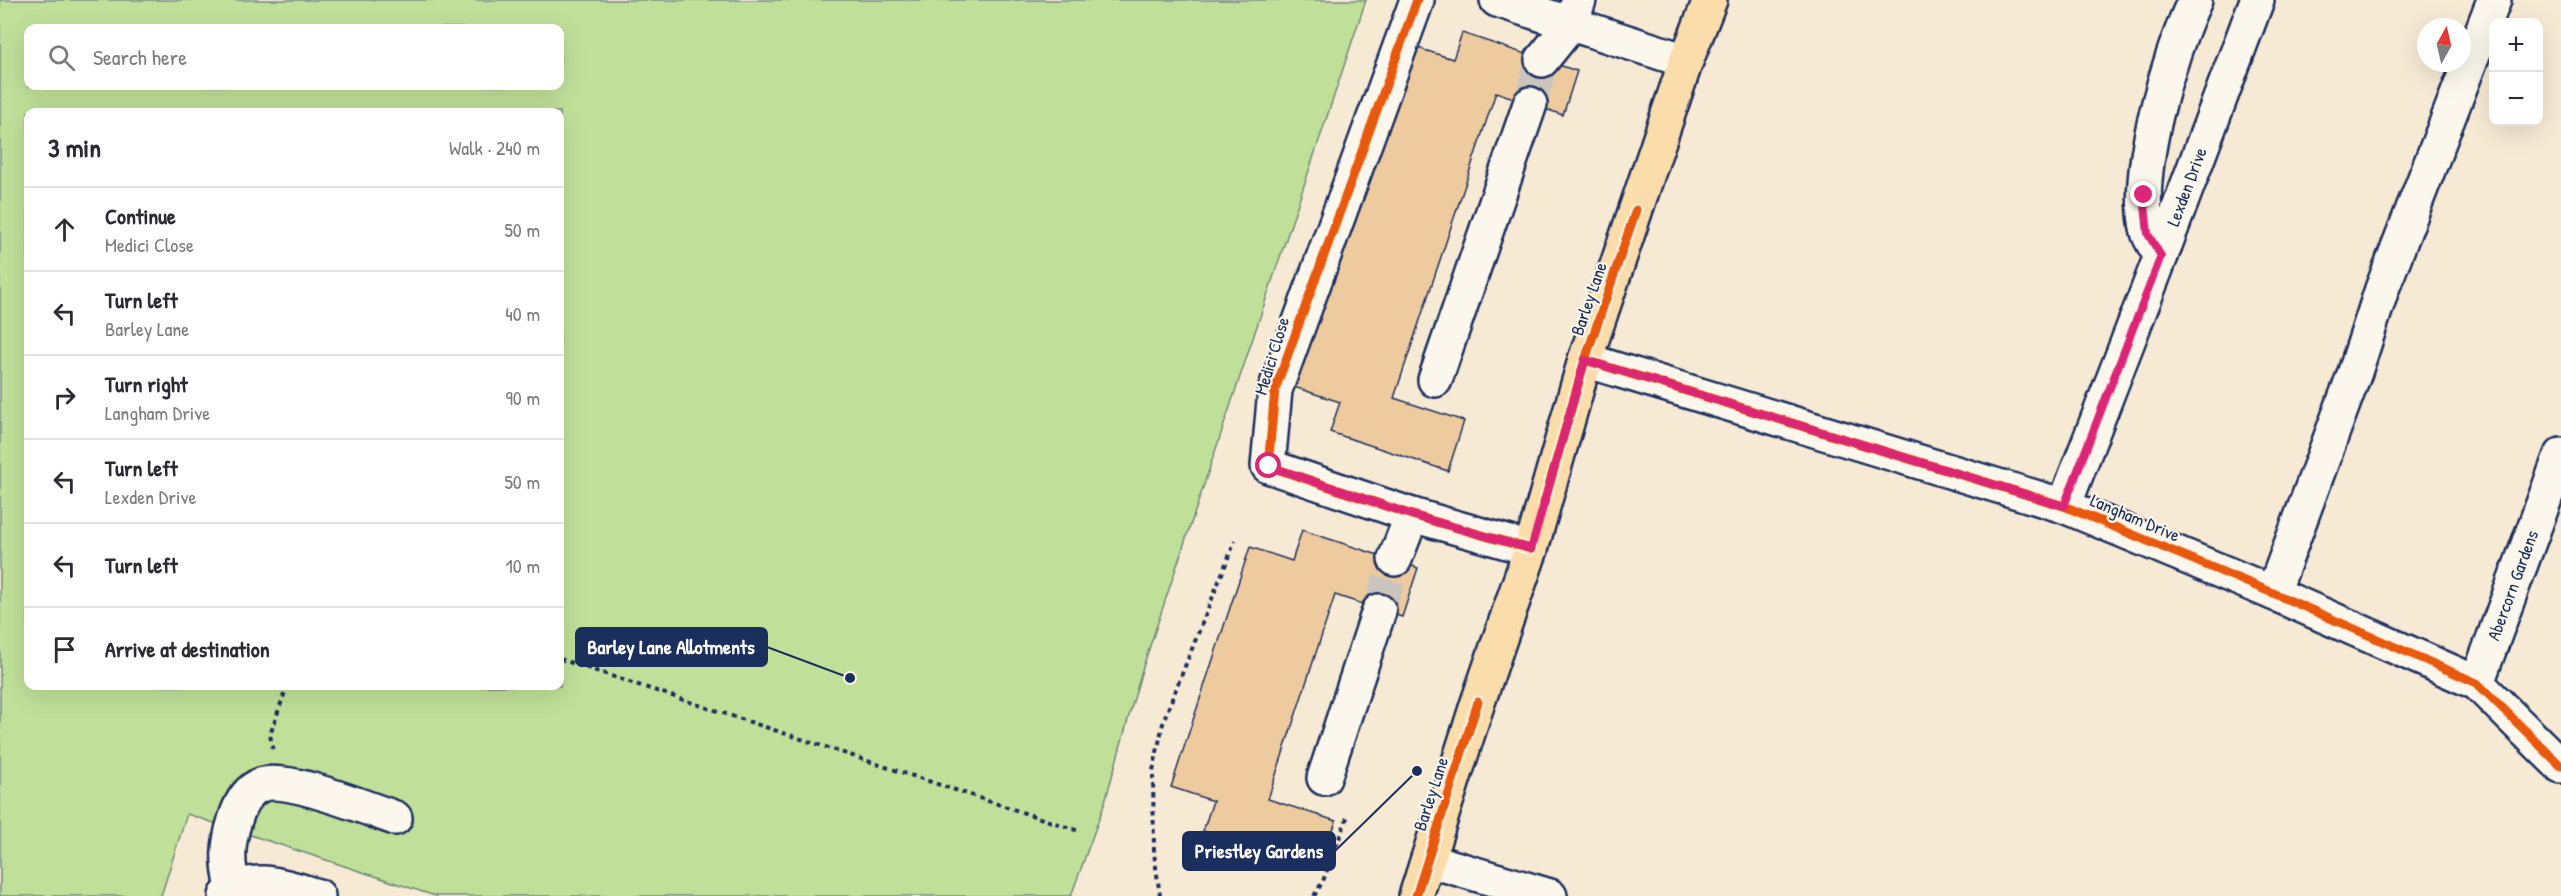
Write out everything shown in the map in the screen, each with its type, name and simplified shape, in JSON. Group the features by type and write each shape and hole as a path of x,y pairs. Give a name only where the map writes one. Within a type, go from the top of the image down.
{"main road":[{"name":"Barley Lane","path":"1416,896 1478,702 1531,549 1585,360 1686,61 1710,0"}],"street":[{"name":"Medici Close","path":"1417,0 1275,390 1269,466 1412,515 1531,549"},
{"path":"1497,0 1575,12 1686,61"},
{"path":"2161,256 2148,234 2144,195 2151,141 2182,26 2194,0"},
{"name":"Lexden Drive","path":"2064,506 2257,0"},
{"path":"2273,593 2355,372 2382,289 2494,0"},
{"path":"1542,60 1575,12"},
{"path":"1435,380 1530,104"},
{"name":"Langham Drive","path":"1585,360 2064,506 2273,593 2477,683 2561,766"},
{"name":"Abercorn Gardens","path":"2477,683 2561,455"},
{"path":"1395,559 1412,515"},
{"path":"1324,778 1379,611"},
{"path":"318,896 268,881 230,892 228,850 237,813 246,796 261,785 278,783 315,791 395,818"},
{"path":"1428,860 1550,896"}],"path":[{"path":"1160,896 1154,853 1153,771 1164,719 1235,541"},
{"path":"564,660 1079,831"},
{"path":"278,783 270,735 286,690"},
{"path":"1314,896 1323,881 1348,815"}],"green space":[{"path":"0,0 1366,0 1142,670 1104,805 1071,896 435,896 187,814 161,896 0,896"}],"building":[{"path":"1462,33 1577,71 1563,115 1496,92 1394,398 1464,421 1448,471 1330,432 1340,402 1294,387 1408,45 1453,59"},
{"path":"1302,530 1418,568 1402,617 1335,595 1268,799 1336,821 1320,869 1203,831 1213,801 1171,787 1250,547 1292,561"}],"tunnel":[{"path":"1530,104 1542,60"},
{"path":"1379,611 1395,559"}],"cycle path":[{"path":"1417,0 1275,390 1268,466 1412,515 1531,549"},
{"path":"1544,503 1585,360 1636,210"},
{"path":"1585,360 2064,506 2273,593 2477,683 2561,766"},
{"path":"1416,896 1478,702"}],"place":[{"name":"Barley Lane Allotments","path":"850,678"},
{"name":"Priestley Gardens","path":"1417,771"}],"route":[{"path":"1269,466 1412,515 1531,549 1585,360 2064,506 2161,256 2148,234 2144,195"}]}
